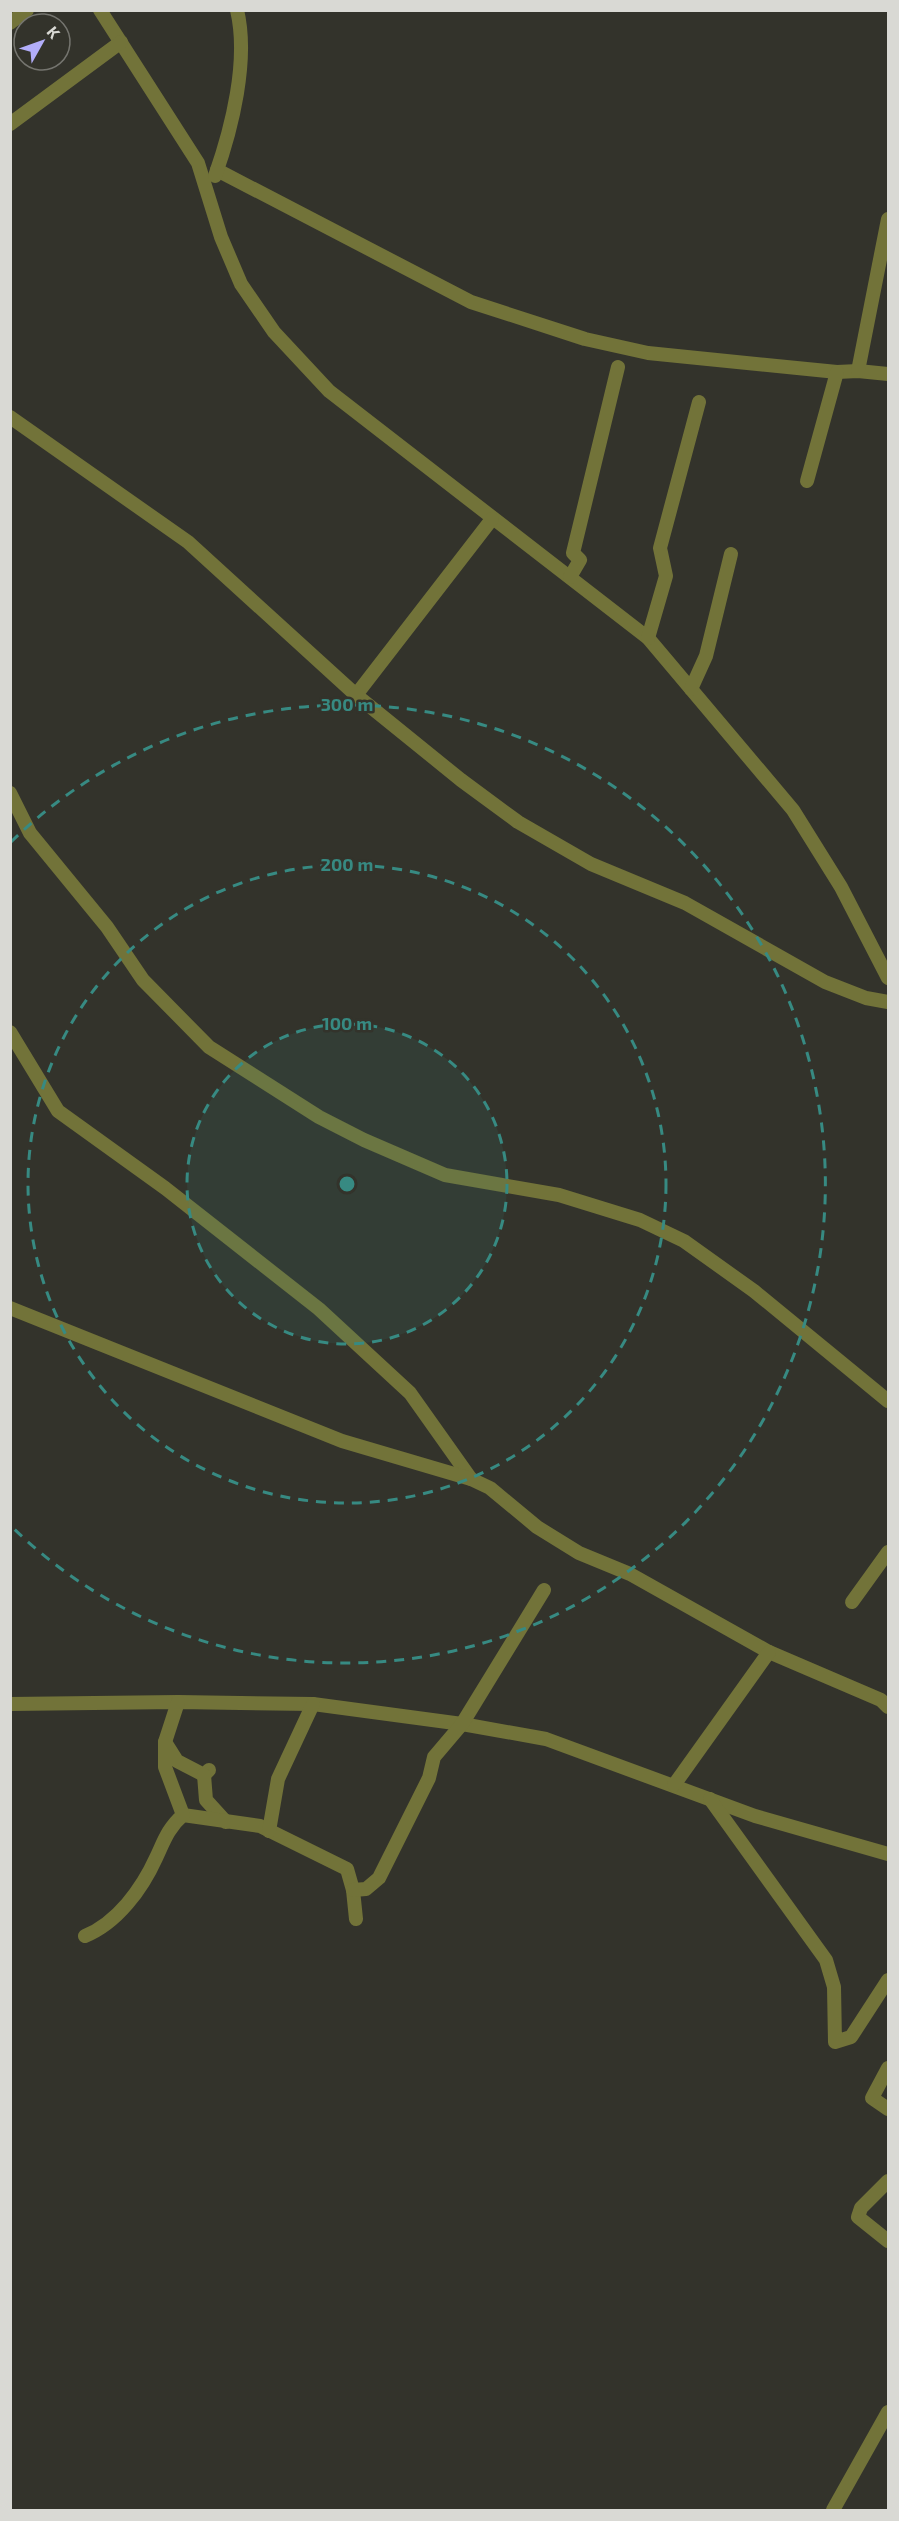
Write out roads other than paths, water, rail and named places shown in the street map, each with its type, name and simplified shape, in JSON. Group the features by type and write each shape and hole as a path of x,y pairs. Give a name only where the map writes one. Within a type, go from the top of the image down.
{"street":[{"path":"10,23 27,10"},
{"path":"100,10 198,163 221,237 241,284 261,315 293,354 329,391 648,638 793,810 819,848 888,978"},
{"path":"209,195 239,79 240,21 237,10"},
{"path":"10,124 121,42"},
{"path":"217,170 471,303 585,339 648,353 837,372 858,371 888,374"},
{"path":"858,371 888,219"},
{"path":"570,577 580,560 573,553 618,367"},
{"path":"807,482 837,372"},
{"path":"648,638 666,576 660,548 699,402"},
{"path":"10,417 188,542 356,695 460,780 518,822 591,864 685,903 825,982 866,998 888,1002"},
{"path":"356,695 492,519"},
{"path":"691,689 706,656 731,554"},
{"path":"10,793 30,833 107,927 143,980 209,1047 318,1117 364,1140 445,1175 559,1195 640,1220 684,1241 754,1292 888,1401"},
{"path":"10,1032 58,1111 165,1188 320,1309 410,1393 471,1479"},
{"path":"10,1308 34,1315 342,1441 471,1479 490,1488 537,1527 579,1553 630,1574 769,1652 881,1700 888,1707"},
{"path":"852,1602 888,1552"},
{"path":"353,1890 366,1889 380,1878 429,1778 434,1757 462,1724 544,1590"},
{"path":"674,1785 769,1652"},
{"path":"10,1704 178,1702 313,1704 462,1724 546,1739 755,1816 888,1854"},
{"path":"178,1702 165,1742 165,1767 183,1815"},
{"path":"269,1831 278,1779 313,1704"},
{"path":"165,1742 177,1761 206,1773 206,1800 226,1821"},
{"path":"710,1799 826,1960 834,1987 835,2042 851,2037 888,1980"},
{"path":"183,1815 260,1826 347,1869 353,1890 356,1919"},
{"path":"85,1936 102,1929 115,1917 147,1874 171,1826 183,1815"},
{"path":"888,2068 872,2098 888,2109"},
{"path":"888,2181 861,2208 858,2217 888,2241"},
{"path":"833,2511 888,2412"}]}
